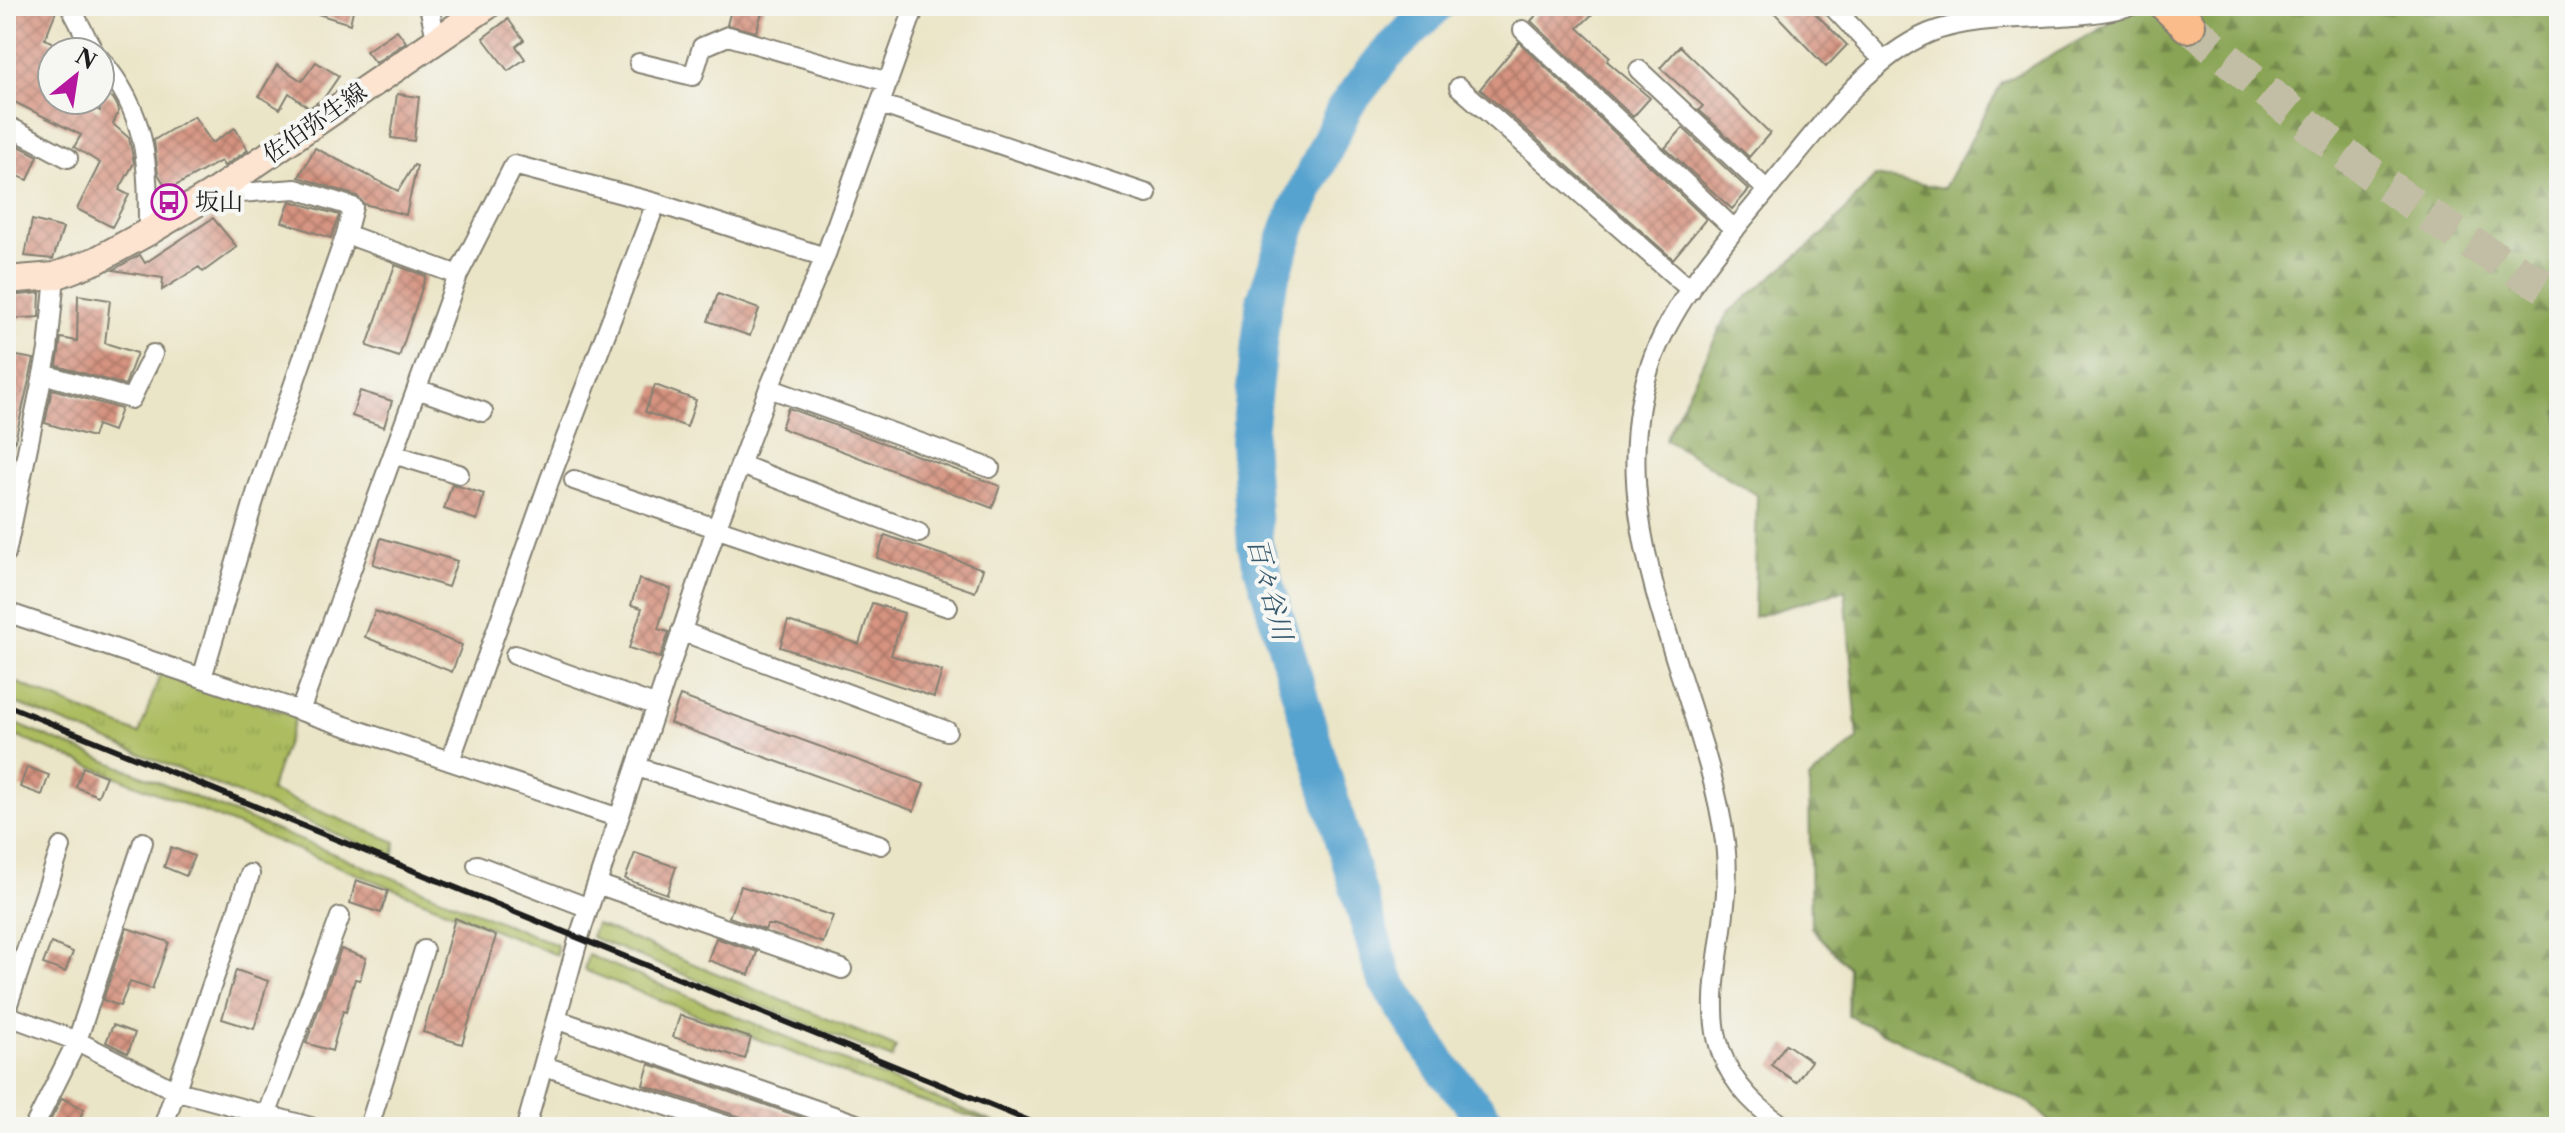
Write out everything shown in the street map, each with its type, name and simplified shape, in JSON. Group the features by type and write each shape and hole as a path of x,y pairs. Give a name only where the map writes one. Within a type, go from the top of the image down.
{"main road":[{"name":"佐伯弥生線","path":"6,280 55,276 97,260 148,232 210,195 487,6"}],"street":[{"path":"70,6 86,36"},
{"path":"429,6 436,39"},
{"path":"526,1127 589,908 716,529 769,388 825,257 915,6"},
{"path":"1832,6 1884,61"},
{"path":"1785,1127 1764,1113 1743,1091 1725,1060 1714,1030 1714,972 1727,876 1725,841 1710,769 1651,583 1634,493 1638,425 1654,356 1691,290 1735,230 1828,117 1894,51 1932,32 1970,23 2130,6"},
{"path":"1523,30 1735,230"},
{"path":"639,63 693,76 702,47 728,36 888,82"},
{"path":"1639,70 1767,190"},
{"path":"116,77 136,116 148,158 148,232"},
{"path":"1459,87 1691,290"},
{"path":"880,104 1147,194"},
{"path":"6,125 68,158"},
{"path":"300,711 458,275 514,165 656,203 825,257"},
{"path":"202,678 258,487 353,207 296,189 210,195"},
{"path":"450,761 550,479 656,203"},
{"path":"346,234 458,275"},
{"path":"6,553 43,374 55,276"},
{"path":"43,374 131,399 153,354"},
{"path":"769,388 990,468"},
{"path":"417,389 483,412"},
{"path":"393,454 459,474"},
{"path":"741,465 919,533"},
{"path":"574,480 948,607"},
{"path":"6,612 619,818"},
{"path":"681,631 947,731"},
{"path":"515,655 657,706"},
{"path":"637,767 881,845"},
{"path":"34,1127 77,1041 143,842"},
{"path":"61,847 6,1012 77,1041 174,1090 311,1127"},
{"path":"477,865 589,908"},
{"path":"163,1127 250,874"},
{"path":"597,884 842,969"},
{"path":"267,1113 340,917"},
{"path":"369,1127 424,950"},
{"path":"558,1020 865,1127"},
{"path":"544,1066 732,1127"}],"green space":[{"path":"2131,6 2559,6 2559,1127 2056,1127 2031,1104 1848,1016 1849,968 1811,927 1809,779 1858,739 1845,590 1754,617 1757,495 1665,439 1728,313 1827,231 1875,176 1944,188 2002,83 2107,25"},
{"path":"161,672 296,716 270,791 396,842 393,857 6,699 6,678 139,734"},
{"path":"6,720 557,945 557,955 6,732"},
{"path":"596,924 896,1047 892,1059 591,937"},
{"path":"588,955 1005,1127 888,1091 584,970"}],"building":[{"path":"15,6 58,6 46,36 36,36 36,113 6,98 6,22"},
{"path":"305,6 354,6 350,24 305,10"},
{"path":"732,6 764,6 756,32 727,25"},
{"path":"1544,6 1601,6 1578,28 1610,57 1607,61 1650,98 1633,117 1531,21"},
{"path":"1768,6 1808,6 1847,45 1826,67"},
{"path":"508,19 524,40 516,46 525,59 508,71 483,38"},
{"path":"397,30 406,42 375,63 366,51"},
{"path":"1519,42 1706,219 1673,259 1480,89"},
{"path":"1680,46 1770,133 1749,157 1699,110 1703,106 1660,68"},
{"path":"316,62 339,76 324,98 309,108 289,93 280,109 259,96 277,65 302,81"},
{"path":"397,94 419,97 414,141 391,138"},
{"path":"116,103 119,111 113,124 129,138 134,163 119,190 129,195 112,227 77,209 100,163 74,147 81,135 42,116 116,116"},
{"path":"194,116 212,143 235,128 248,150 224,166 221,161 168,190 158,174 154,140"},
{"path":"1683,128 1749,190 1732,209 1665,148"},
{"path":"6,139 38,156 28,180 6,172"},
{"path":"315,148 398,191 414,165 417,166 406,215 364,204 357,196 299,177"},
{"path":"290,201 339,215 331,238 282,222"},
{"path":"213,218 237,247 203,272 199,267 162,290 163,278 113,270 140,255 145,263"},
{"path":"32,220 63,228 53,259 25,256"},
{"path":"395,265 426,276 399,357 367,346"},
{"path":"40,293 39,317 8,319 8,296"},
{"path":"718,294 759,309 750,336 708,321"},
{"path":"78,295 110,300 105,343 137,353 125,385 57,366 61,338 77,341"},
{"path":"6,354 34,359 13,449 6,449"},
{"path":"655,385 696,400 687,427 645,412"},
{"path":"52,389 121,409 113,431 97,425 93,437 45,423"},
{"path":"360,391 392,401 384,427 352,416"},
{"path":"788,408 1000,486 992,508 781,428"},
{"path":"452,484 484,494 477,520 444,509"},
{"path":"885,535 983,569 975,592 877,558"},
{"path":"381,538 457,561 448,587 373,564"},
{"path":"639,579 671,589 658,629 669,632 660,658 629,648 642,608 631,605"},
{"path":"872,603 904,613 891,655 942,671 934,697 780,647 788,621 859,644"},
{"path":"375,611 462,645 452,672 365,637"},
{"path":"680,696 924,784 914,811 670,723"},
{"path":"27,767 49,775 42,795 20,787"},
{"path":"83,767 106,776 98,796 76,787"},
{"path":"171,847 194,856 186,876 164,867"},
{"path":"635,853 676,867 667,894 625,879"},
{"path":"356,880 388,891 381,913 350,903"},
{"path":"741,886 833,916 823,943 773,925 767,925 765,930 729,917"},
{"path":"455,918 496,936 462,1044 423,1032"},
{"path":"127,928 169,942 152,989 130,982 120,1006 103,1000"},
{"path":"716,938 757,952 749,975 708,960"},
{"path":"51,943 73,952 65,972 43,964"},
{"path":"341,949 366,958 360,980 355,979 346,1012 343,1011 332,1051 306,1043"},
{"path":"236,970 268,981 254,1029 222,1019"},
{"path":"680,1015 751,1038 745,1059 673,1037"},
{"path":"113,1025 135,1033 128,1053 106,1042"},
{"path":"1786,1044 1811,1061 1796,1082 1771,1065"},
{"path":"649,1064 829,1127 771,1127 643,1085"},
{"path":"62,1098 84,1109 76,1127 49,1123"}],"waterway":[{"name":"百々谷川","path":"1436,6 1384,57 1345,107 1289,226 1264,301 1248,442 1255,545 1384,977 1441,1066 1492,1127"}],"tunnel":[{"path":"2188,25 2321,135 2412,204 2559,294"}],"railway":[{"path":"6,705 1044,1127"}],"place":[{"name":"坂山","path":"169,202"}]}
